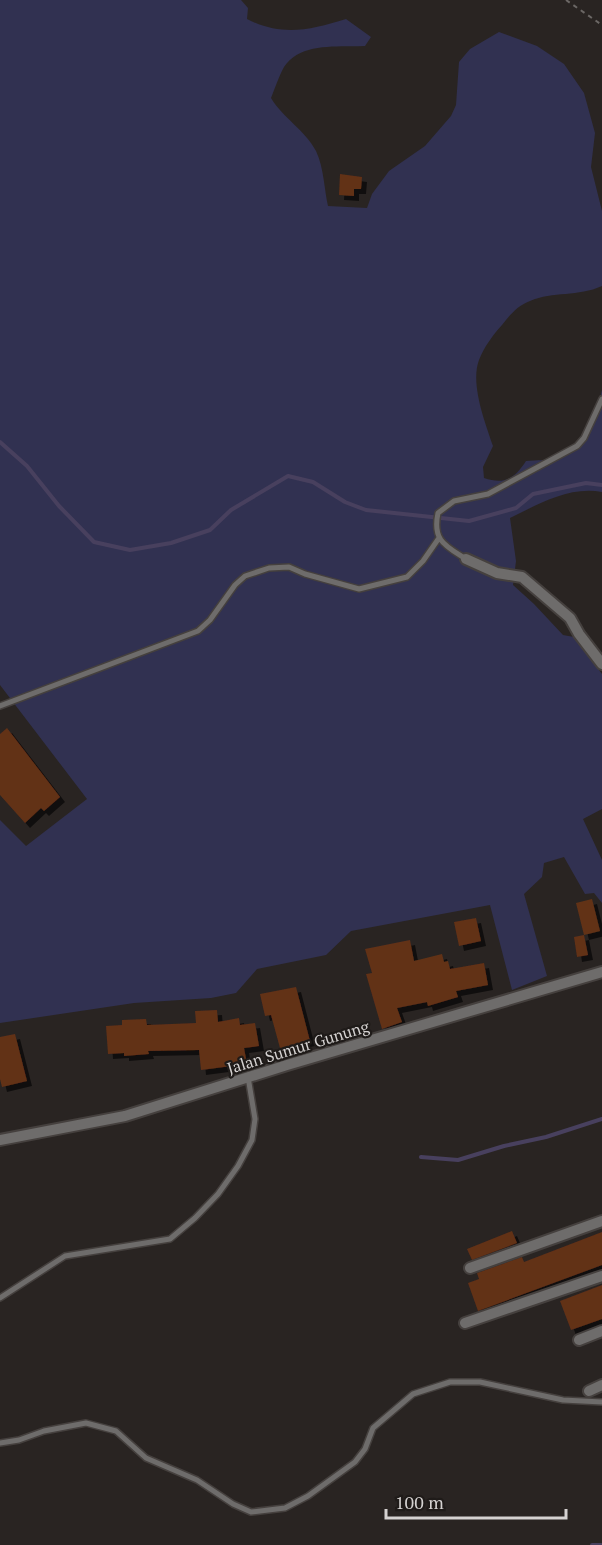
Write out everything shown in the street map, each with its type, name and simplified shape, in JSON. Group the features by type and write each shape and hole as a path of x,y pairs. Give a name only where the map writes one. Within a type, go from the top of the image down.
{"street":[{"path":"466,559 496,573 522,577 570,618 602,664"},
{"name":"Jalan Sumur Gunung","path":"0,1140 125,1116 602,972"},
{"path":"470,1268 602,1221"},
{"path":"465,1323 602,1276"},
{"path":"579,1340 602,1331"},
{"path":"589,1391 602,1385"}],"lane":[{"path":"466,559 439,538 435,527 438,513 454,501 488,494 577,446 584,438 602,399"},
{"path":"0,706 198,631 210,620 235,585 245,576 269,568 289,567 305,574 358,589 407,577 423,561 439,538"},
{"path":"0,1298 65,1256 170,1239 195,1218 218,1194 238,1166 252,1140 255,1119 248,1077"},
{"path":"0,1443 86,1423 106,1428 116,1431 146,1458 197,1480 233,1504 251,1512 285,1508 308,1496 355,1462 365,1449 373,1428 413,1394 450,1383 480,1382 563,1400 602,1402"}],"path":[{"path":"566,0 602,25"}],"shaded area":[{"path":"0,0 241,0 248,8 247,19 260,25 284,30 308,29 346,19 371,37 365,46 332,46 300,53 284,67 271,98 316,151 328,206 367,208 372,194 389,171 425,146 451,116 456,105 459,62 470,49 499,32 537,46 564,64 584,93 595,133 591,167 602,211 602,286 584,292 539,298 521,305 489,341 479,360 476,380 480,403 493,446 483,467 484,478 498,481 509,479 526,461 559,457 574,447 587,429 602,390 602,492 566,494 510,518 516,561 513,585 563,635 574,637 602,674 602,809 583,819 602,860 602,903 594,893 585,894 564,857 544,863 542,877 524,894 547,976 512,990 490,905 351,931 326,955 257,969 236,993 211,998 134,1003 0,1023 0,820 26,846 87,799 0,685"}],"building":[{"path":"340,174 362,177 361,189 354,189 354,196 339,195"},
{"path":"7,728 60,797 44,811 41,808 25,823 0,795 0,734"},
{"path":"592,899 600,931 584,935 576,903"},
{"path":"476,918 481,941 459,946 454,922"},
{"path":"584,935 588,955 577,957 574,937"},
{"path":"410,940 414,961 442,954 444,962 448,961 450,969 484,963 488,985 456,991 458,997 428,1006 427,1002 397,1008 402,1022 382,1029 366,974 372,973 365,949"},
{"path":"296,987 310,1041 280,1048 271,1015 265,1016 260,994"},
{"path":"217,1010 218,1022 239,1018 240,1025 255,1023 259,1046 244,1048 247,1064 201,1070 199,1050 148,1051 149,1054 124,1056 124,1053 108,1054 106,1026 122,1025 122,1020 146,1019 147,1025 196,1023 195,1011"},
{"path":"15,1034 27,1081 2,1087 0,1037"},
{"path":"512,1231 517,1243 472,1260 467,1249"},
{"path":"602,1232 602,1265 478,1311 468,1283 479,1279 477,1273 522,1257 524,1262"},
{"path":"602,1285 602,1319 571,1330 560,1301"}],"waterway":[{"path":"0,442 27,466 59,506 94,542 130,550 171,543 210,530 231,510 288,476 313,482 345,502 366,510 469,521 516,508 533,494 586,483 602,485"},
{"path":"421,1157 458,1160 504,1146 546,1137 602,1119"},
{"path":"592,1545 601,1545"}]}
